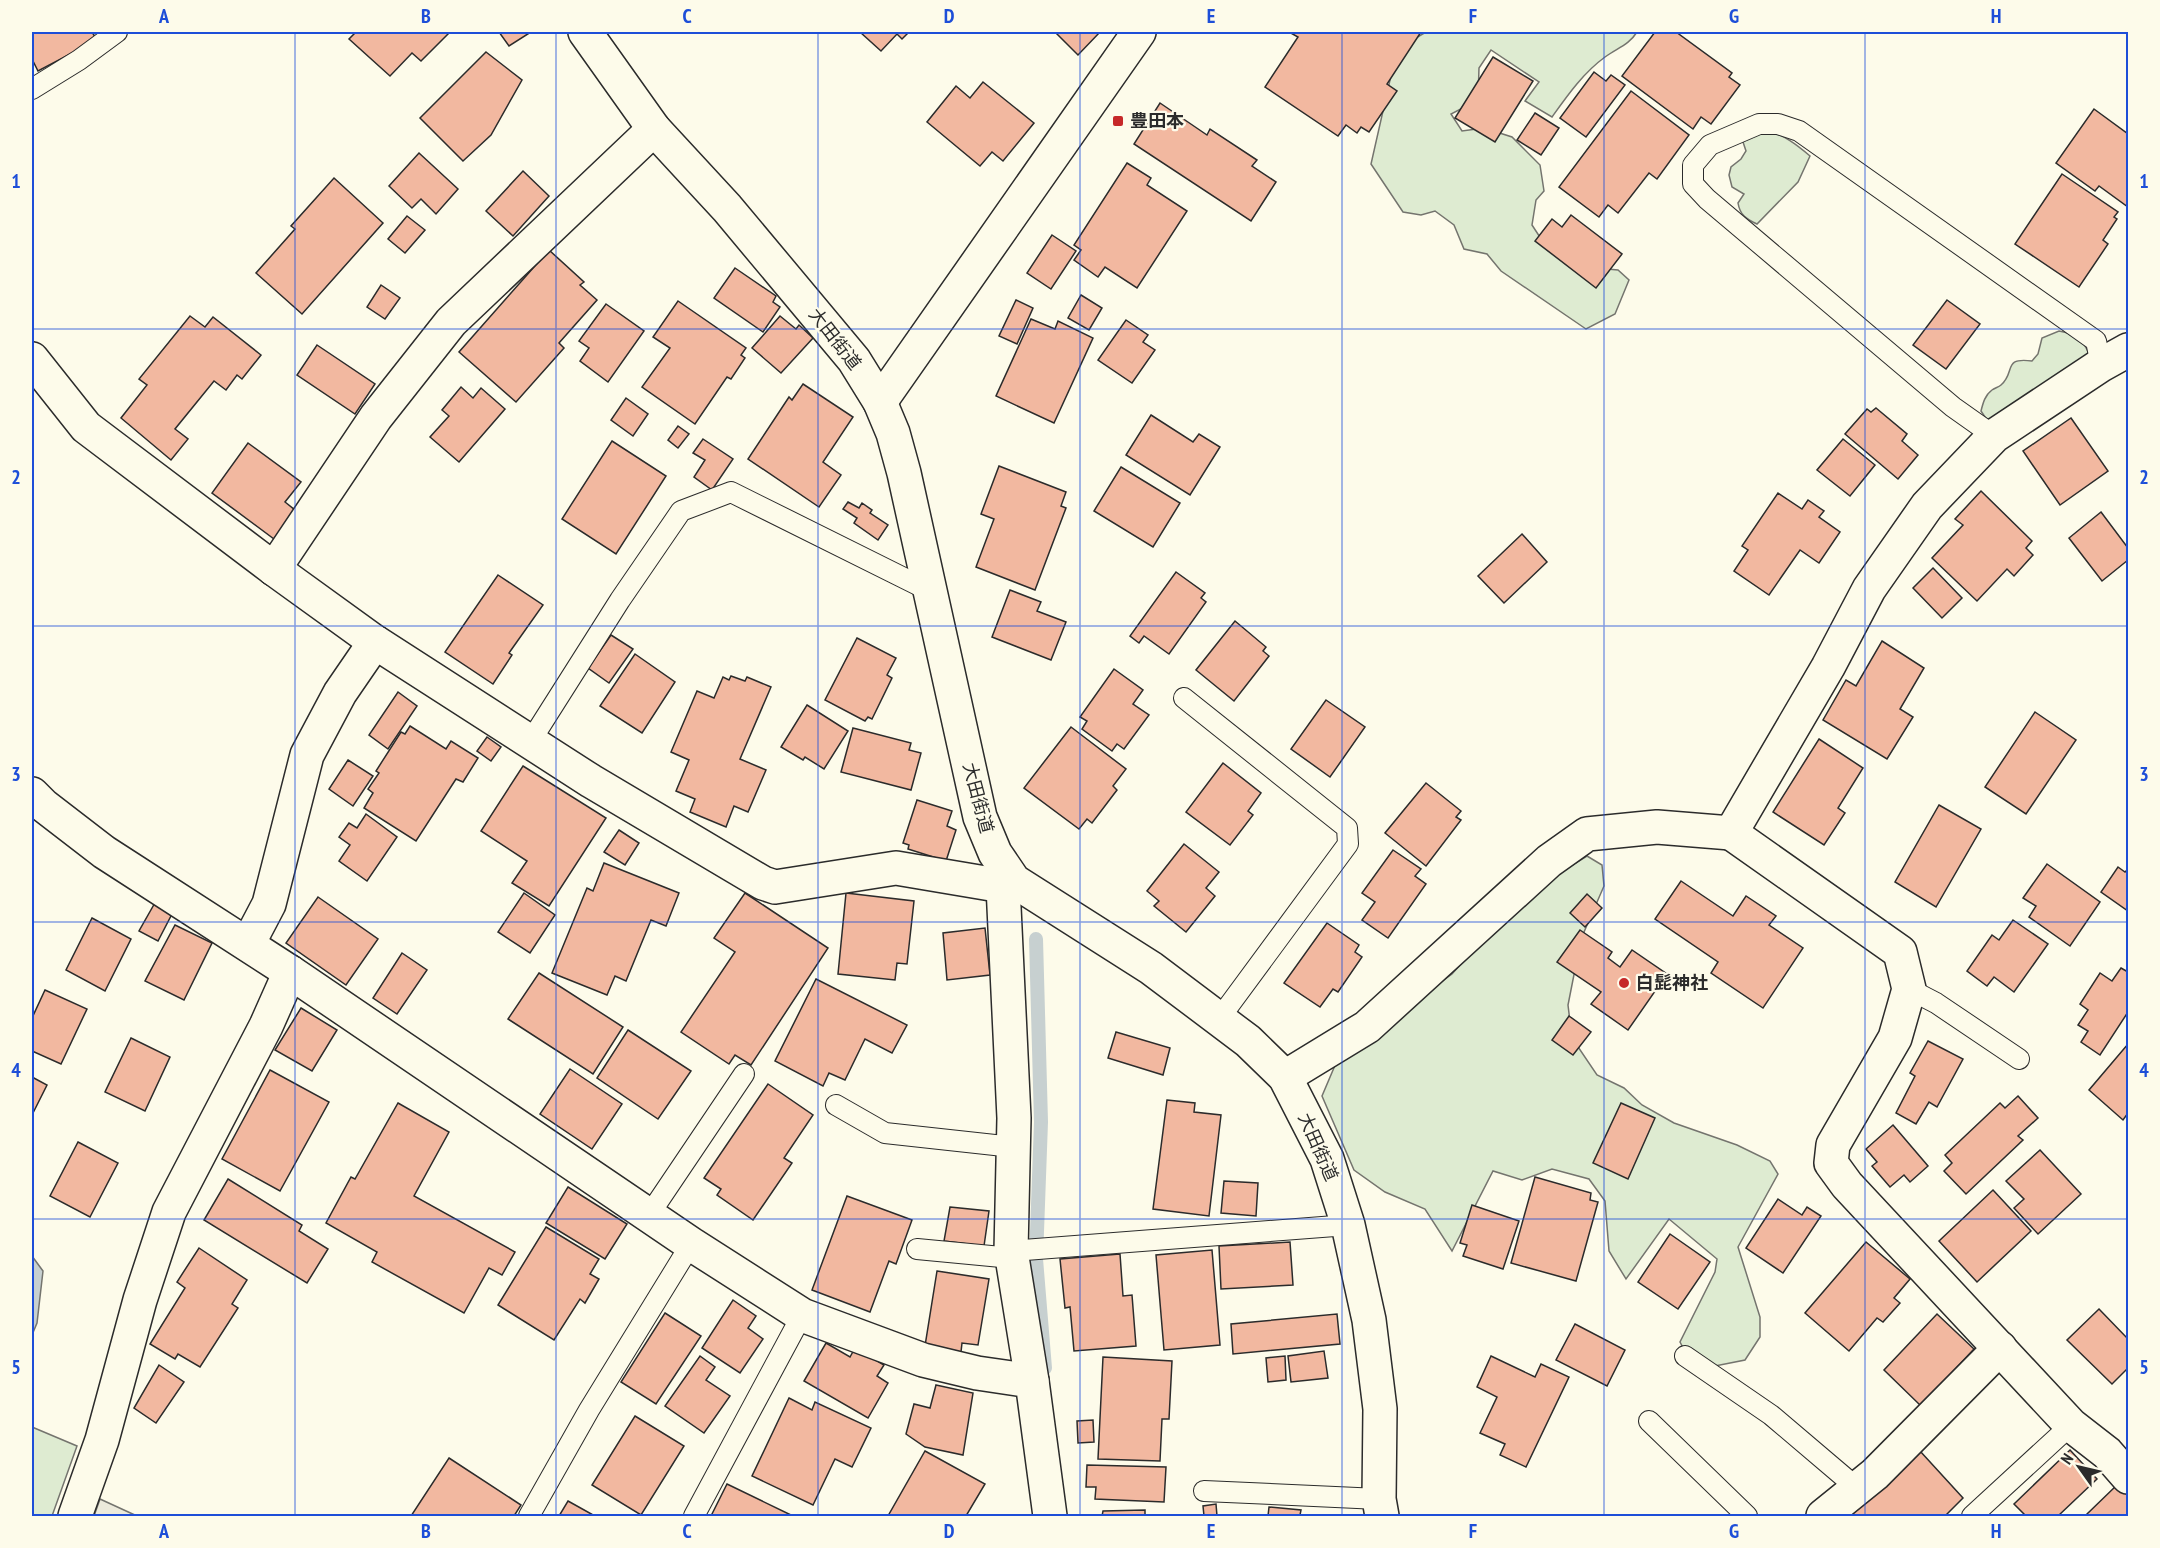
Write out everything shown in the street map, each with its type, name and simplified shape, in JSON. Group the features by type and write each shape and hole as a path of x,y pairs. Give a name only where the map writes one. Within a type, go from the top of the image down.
{"street":[{"name":"大田街道","path":"585,32 654,129 727,208 808,304 854,360 880,402 893,433 904,473 980,817 1008,884 1151,968 1248,1041 1285,1077 1327,1159 1348,1225 1369,1320 1380,1409 1380,1508"},
{"path":"880,402 1138,32"},
{"path":"274,569 376,417 451,322 654,129"},
{"path":"1731,833 1828,667 1869,589 1927,506 1994,436 2115,358"},
{"path":"32,359 86,427 375,642 530,742 763,883 775,887 896,868 1008,884 1013,1147 1032,1381 1050,1516"},
{"path":"248,944 269,904 307,755 340,693 375,642"},
{"path":"32,794 104,852 248,944 691,1244 802,1315 922,1360 977,1373 1032,1381"},
{"path":"1285,1077 1367,1026 1549,861 1587,834 1657,827 1731,833 1900,952 1909,989 1895,1038 1833,1145 1831,1163 1847,1185 2071,1425 2107,1453 2128,1477"},
{"path":"75,1516 102,1440 140,1300 169,1212 266,1026 290,972"},
{"path":"1823,1516 1875,1474 2000,1348"}],"lane":[{"path":"32,89 80,60 117,32"},
{"path":"1994,436 1953,407 1707,199 1693,184 1693,165 1710,145 1759,124 1778,124 1799,131 2096,341 2115,358"},
{"path":"530,742 620,600 681,511 731,492 930,591"},
{"path":"1184,698 1347,828 1348,844 1219,1019"},
{"path":"1909,989 1936,1003 2019,1059"},
{"path":"649,1215 744,1074"},
{"path":"836,1105 885,1132 1013,1147"},
{"path":"917,1249 1022,1252 1348,1225"},
{"path":"529,1516 589,1410 691,1244"},
{"path":"694,1516 802,1315"},
{"path":"1685,1356 1771,1415 1857,1488"},
{"path":"1649,1421 1747,1516"},
{"path":"1972,1516 2071,1425"},
{"path":"1204,1491 1380,1508"}],"green space":[{"path":"1426,32 1637,32 1627,43 1590,70 1552,117 1525,101 1539,82 1491,50 1479,68 1478,100 1451,114 1462,131 1484,128 1512,137 1540,165 1544,191 1536,200 1532,225 1547,248 1585,267 1618,270 1629,280 1615,314 1586,329 1501,271 1487,254 1464,249 1454,225 1435,211 1421,215 1403,212 1371,164 1397,49"},
{"path":"1766,130 1789,140 1810,156 1798,182 1757,224 1740,211 1738,203 1744,194 1732,187 1729,175 1731,167 1741,159 1746,151 1743,142 1750,134"},
{"path":"2059,331 2078,338 2089,354 1989,423 1981,411 1988,394 2005,380 2013,363 2023,360 2032,361 2038,354 2042,338"},
{"path":"1587,856 1602,865 1604,886 1581,939 1568,1005 1572,1038 1597,1075 1624,1088 1642,1105 1674,1123 1737,1145 1770,1161 1778,1174 1738,1247 1760,1317 1760,1337 1745,1360 1695,1370 1680,1342 1715,1272 1717,1259 1669,1219 1626,1279 1609,1251 1605,1201 1589,1179 1552,1169 1522,1180 1493,1171 1452,1251 1425,1209 1385,1192 1354,1170 1322,1096 1339,1056 1452,974 1497,924 1546,881"},
{"path":"32,1427 77,1446 52,1516 32,1516"}],"shaded area":[{"path":"32,1256 43,1271 37,1323 32,1335"},
{"path":"100,1499 137,1516 94,1516"}],"building":[{"path":"32,32 92,32 97,40 38,71 32,59"},
{"path":"356,32 450,32 421,61 412,53 390,76 349,39"},
{"path":"499,32 531,32 509,46"},
{"path":"860,32 909,32 902,39 897,34 881,51"},
{"path":"1055,32 1100,32 1078,55"},
{"path":"1289,32 1421,32 1387,84 1397,91 1369,132 1361,127 1357,133 1346,125 1338,136 1265,87 1298,37"},
{"path":"1655,32 1676,32 1732,73 1729,77 1740,85 1711,124 1701,117 1693,129 1622,76"},
{"path":"486,52 522,80 491,135 463,161 420,118"},
{"path":"1493,57 1533,81 1495,142 1455,118"},
{"path":"1594,72 1606,81 1611,75 1625,85 1586,137 1560,118"},
{"path":"983,82 1034,123 1003,161 992,152 980,166 927,122 956,86 970,98"},
{"path":"1631,91 1689,135 1657,179 1649,173 1618,213 1608,205 1599,217 1559,187"},
{"path":"1160,103 1207,135 1210,129 1257,160 1252,166 1276,182 1251,221 1134,144"},
{"path":"2094,109 2128,134 2128,207 2099,186 2095,191 2056,163"},
{"path":"1535,113 1559,128 1541,155 1517,140"},
{"path":"419,153 458,189 436,214 421,199 412,208 389,186"},
{"path":"1127,163 1151,178 1147,185 1187,211 1137,288 1105,267 1098,277 1074,260 1081,250 1074,245"},
{"path":"523,171 549,196 513,236 486,211"},
{"path":"2062,174 2118,212 2114,217 2117,219 2103,240 2108,244 2079,287 2015,244"},
{"path":"334,178 383,223 302,314 256,273 295,229 291,226"},
{"path":"1571,215 1622,254 1596,288 1535,241 1552,219 1562,227"},
{"path":"407,216 425,230 405,253 388,239"},
{"path":"1052,235 1076,251 1051,289 1027,273"},
{"path":"549,250 584,282 580,285 597,300 559,343 564,348 516,402 459,352"},
{"path":"735,268 776,296 773,302 780,307 763,332 714,298"},
{"path":"381,285 400,298 385,319 367,307"},
{"path":"1081,295 1102,308 1089,330 1068,318"},
{"path":"1016,300 1033,308 1017,344 999,336"},
{"path":"1947,300 1980,324 1946,369 1913,345"},
{"path":"678,301 746,348 741,355 745,358 731,379 727,377 695,424 642,387 670,348 653,337"},
{"path":"606,304 644,331 608,382 580,361 589,348 579,341"},
{"path":"190,316 205,327 213,317 261,355 242,379 237,375 226,390 214,381 175,429 188,439 171,460 121,418 147,385 139,379"},
{"path":"780,316 796,329 799,325 813,338 781,373 752,348"},
{"path":"1031,319 1055,329 1058,321 1093,338 1054,423 996,396"},
{"path":"1126,320 1148,335 1143,342 1155,350 1132,383 1098,360"},
{"path":"317,345 375,384 355,414 297,375"},
{"path":"803,384 853,417 823,462 841,475 819,507 748,459 789,397 792,400"},
{"path":"461,387 473,398 481,388 505,409 459,462 430,437 449,416 442,410"},
{"path":"626,398 648,414 633,436 611,420"},
{"path":"1876,408 1907,434 1902,441 1918,455 1898,479 1845,434 1867,409 1871,412"},
{"path":"1151,415 1193,442 1199,434 1220,447 1190,495 1126,455"},
{"path":"2071,418 2108,471 2060,505 2023,451"},
{"path":"678,426 689,434 678,448 668,440"},
{"path":"703,439 733,459 712,490 694,477 705,460 693,453"},
{"path":"1843,439 1875,465 1850,496 1817,470"},
{"path":"612,441 666,476 616,554 562,519"},
{"path":"248,443 301,482 285,502 295,510 274,539 212,493"},
{"path":"999,466 1066,492 1061,506 1066,508 1035,590 976,567 994,519 981,514"},
{"path":"1121,467 1180,503 1153,547 1094,511"},
{"path":"1981,491 2032,541 2026,548 2033,555 2014,576 2007,569 1977,601 1932,558 1963,525 1955,519"},
{"path":"1778,493 1802,509 1808,500 1824,511 1819,517 1840,532 1819,563 1800,550 1769,595 1734,571 1748,550 1742,546"},
{"path":"848,502 859,508 862,503 872,510 870,513 888,525 878,540 854,523 857,518 843,509"},
{"path":"2101,512 2128,548 2128,560 2102,581 2069,538"},
{"path":"1522,534 1547,562 1504,603 1478,576"},
{"path":"1933,568 1962,598 1942,618 1913,588"},
{"path":"1176,572 1205,593 1201,598 1206,602 1169,654 1144,636 1139,643 1130,636"},
{"path":"498,575 543,605 509,653 512,655 493,684 445,652"},
{"path":"1010,590 1041,602 1037,611 1066,622 1051,660 992,637"},
{"path":"1235,621 1266,647 1263,651 1269,656 1234,701 1196,670"},
{"path":"611,635 633,649 609,683 588,668"},
{"path":"857,638 896,658 887,675 892,678 872,719 868,717 865,721 825,700"},
{"path":"1882,641 1924,668 1900,709 1913,717 1887,759 1823,720 1846,680 1856,686"},
{"path":"635,654 675,682 642,733 600,706"},
{"path":"1114,669 1143,690 1133,704 1149,715 1124,749 1117,744 1112,751 1082,729 1087,721 1080,717"},
{"path":"731,676 745,681 747,677 771,687 740,759 766,770 748,812 734,806 726,827 690,812 695,799 676,791 689,760 671,752 697,691 714,698 723,677 729,680"},
{"path":"398,692 417,706 388,749 369,735"},
{"path":"1326,700 1365,727 1330,777 1291,749"},
{"path":"807,705 848,731 824,769 805,757 803,760 781,747"},
{"path":"2035,712 2076,740 2026,814 1985,787"},
{"path":"410,726 446,749 451,741 478,758 463,782 456,779 416,841 364,808 373,793 368,789 379,773 376,771 401,732 405,734"},
{"path":"1071,727 1126,769 1113,786 1117,790 1092,823 1087,819 1079,829 1024,788"},
{"path":"853,728 911,743 909,750 921,753 911,790 841,772"},
{"path":"487,737 501,747 491,761 477,751"},
{"path":"1819,739 1863,768 1838,808 1845,813 1824,845 1773,812"},
{"path":"348,760 373,776 353,806 329,789"},
{"path":"1223,763 1261,793 1248,811 1253,815 1230,845 1186,812"},
{"path":"523,766 606,818 549,906 512,883 527,861 481,831"},
{"path":"1426,783 1461,811 1456,817 1461,820 1426,866 1385,833"},
{"path":"917,800 952,811 947,826 956,830 946,861 908,849 909,845 903,843"},
{"path":"1939,805 1981,829 1936,907 1895,882"},
{"path":"366,814 397,837 367,881 339,861 350,845 339,837 349,823 357,828"},
{"path":"619,830 639,843 625,865 604,852"},
{"path":"1184,844 1219,872 1206,888 1215,896 1186,932 1154,906 1159,901 1147,891"},
{"path":"1393,850 1421,869 1415,876 1426,884 1388,938 1362,920 1375,902 1362,893"},
{"path":"604,863 679,893 666,926 651,920 626,981 615,976 607,995 552,973 587,888 593,891"},
{"path":"2047,864 2100,902 2070,946 2029,917 2036,906 2023,898"},
{"path":"2118,867 2125,872 2128,869 2128,911 2101,892"},
{"path":"1681,881 1733,916 1746,896 1776,916 1769,925 1803,948 1763,1008 1711,973 1718,962 1655,919"},
{"path":"524,893 555,915 530,953 498,932"},
{"path":"745,893 828,948 751,1065 735,1055 729,1064 681,1032 735,952 714,938"},
{"path":"846,893 914,901 907,964 897,963 895,980 838,974"},
{"path":"1587,894 1602,908 1585,927 1570,913"},
{"path":"318,897 378,939 346,985 286,943"},
{"path":"156,901 173,912 158,941 139,931"},
{"path":"92,918 131,939 105,991 66,970"},
{"path":"2013,920 2048,944 2014,992 1994,977 1987,986 1967,971 1992,935 1999,940"},
{"path":"1327,923 1359,945 1355,952 1362,957 1338,992 1333,989 1320,1007 1284,983"},
{"path":"175,925 212,943 184,1000 145,981"},
{"path":"985,928 990,975 947,980 943,933"},
{"name":"白髭神社","path":"1580,930 1612,952 1608,958 1620,967 1632,950 1667,974 1628,1030 1591,1004 1601,992 1557,962"},
{"path":"402,953 427,970 397,1014 373,998"},
{"path":"2121,968 2128,972 2128,1012 2100,1055 2081,1042 2088,1031 2078,1025 2088,1010 2080,1004 2100,973 2112,981"},
{"path":"539,973 623,1027 593,1074 508,1019"},
{"path":"816,979 907,1025 892,1053 865,1039 845,1080 829,1073 823,1086 775,1061"},
{"path":"45,990 87,1009 61,1064 32,1051 32,1018"},
{"path":"301,1008 337,1030 312,1071 275,1050"},
{"path":"1569,1016 1591,1032 1573,1055 1552,1040"},
{"path":"628,1030 691,1071 658,1119 597,1078"},
{"path":"1116,1032 1170,1048 1163,1075 1108,1058"},
{"path":"131,1038 170,1057 145,1111 105,1092"},
{"path":"1928,1041 1963,1059 1937,1107 1929,1102 1916,1124 1896,1113 1915,1076 1910,1073"},
{"path":"2128,1044 2128,1113 2123,1120 2089,1090"},
{"path":"570,1069 622,1104 592,1149 540,1114"},
{"path":"270,1070 329,1102 280,1191 222,1159"},
{"path":"32,1077 47,1085 32,1115"},
{"path":"768,1084 813,1115 784,1158 792,1163 753,1220 717,1195 721,1189 704,1178"},
{"path":"2018,1096 2038,1118 2018,1136 2023,1140 1966,1194 1944,1171 1952,1163 1945,1155 2000,1103 2005,1108"},
{"path":"1167,1100 1195,1103 1194,1112 1221,1115 1209,1216 1153,1209"},
{"path":"398,1103 449,1132 414,1196 515,1252 502,1275 489,1268 464,1313 372,1262 377,1252 326,1223 351,1177 355,1179"},
{"path":"1621,1103 1655,1118 1628,1179 1593,1163"},
{"path":"1893,1125 1928,1166 1910,1182 1904,1175 1890,1187 1872,1166 1877,1162 1866,1149"},
{"path":"78,1142 118,1163 90,1217 50,1196"},
{"path":"2040,1150 2081,1194 2038,1234 2014,1208 2024,1199 2006,1181"},
{"path":"1535,1177 1591,1193 1590,1200 1598,1202 1576,1281 1511,1263"},
{"path":"228,1179 302,1225 299,1231 328,1249 307,1283 204,1220"},
{"path":"1224,1181 1258,1183 1256,1216 1221,1213"},
{"path":"568,1187 627,1224 605,1259 546,1223"},
{"path":"1993,1190 2031,1231 1977,1282 1939,1241"},
{"path":"847,1196 912,1220 896,1264 889,1261 870,1312 812,1290"},
{"path":"1778,1199 1802,1215 1807,1207 1821,1216 1783,1273 1746,1248"},
{"path":"1472,1205 1519,1221 1503,1269 1463,1256 1467,1245 1460,1243"},
{"path":"950,1207 989,1211 984,1246 944,1241"},
{"path":"546,1227 599,1259 590,1274 599,1279 585,1303 580,1299 554,1340 498,1305"},
{"path":"1670,1234 1710,1262 1678,1309 1638,1282"},
{"path":"1290,1242 1293,1285 1221,1289 1219,1246"},
{"path":"1866,1242 1910,1279 1894,1298 1900,1303 1883,1322 1877,1318 1849,1351 1805,1313"},
{"path":"199,1248 247,1280 232,1304 238,1308 200,1367 178,1354 175,1359 150,1344 185,1288 177,1282"},
{"path":"1212,1250 1220,1345 1164,1350 1156,1255"},
{"path":"1120,1254 1123,1296 1132,1295 1136,1346 1074,1351 1070,1307 1065,1308 1060,1259"},
{"path":"937,1271 989,1279 978,1345 962,1343 961,1352 925,1346"},
{"path":"733,1300 756,1316 748,1328 763,1339 740,1373 702,1348"},
{"path":"2099,1309 2128,1339 2128,1368 2112,1384 2067,1340"},
{"path":"665,1313 701,1336 656,1404 621,1382"},
{"path":"1337,1314 1340,1344 1233,1354 1231,1324"},
{"path":"1937,1314 1974,1349 1921,1406 1884,1370"},
{"path":"1575,1324 1625,1350 1607,1386 1556,1360"},
{"path":"826,1343 850,1357 855,1348 884,1365 877,1376 888,1383 868,1418 804,1381"},
{"path":"1324,1351 1328,1378 1291,1382 1288,1356"},
{"path":"700,1356 715,1367 706,1380 730,1396 704,1433 665,1406"},
{"path":"1285,1356 1286,1380 1268,1382 1266,1358"},
{"path":"1491,1356 1535,1377 1541,1364 1569,1377 1526,1467 1500,1455 1505,1444 1480,1433 1497,1397 1477,1387"},
{"path":"1103,1357 1172,1361 1169,1419 1162,1419 1160,1461 1098,1459"},
{"path":"159,1365 184,1382 156,1423 134,1408"},
{"path":"936,1385 973,1393 963,1455 925,1447 906,1434 914,1404 930,1408"},
{"path":"789,1398 812,1410 815,1402 871,1428 852,1467 835,1459 813,1505 752,1476"},
{"path":"635,1416 684,1446 641,1515 592,1485"},
{"path":"1093,1420 1094,1442 1078,1443 1077,1421"},
{"path":"2070,1450 2097,1479 2058,1516 2026,1516 2014,1504"},
{"path":"925,1451 985,1484 966,1516 888,1516"},
{"path":"1920,1451 1963,1498 1945,1516 1850,1516"},
{"path":"449,1458 521,1505 514,1516 411,1516"},
{"path":"1087,1465 1166,1467 1164,1502 1095,1499 1096,1487 1086,1487"},
{"path":"727,1484 793,1516 711,1516"},
{"path":"2118,1484 2128,1494 2128,1516 2089,1516 2087,1514"},
{"path":"568,1501 595,1516 559,1516"},
{"path":"1216,1504 1217,1516 1204,1516 1203,1506"},
{"path":"1269,1507 1301,1510 1300,1515 1312,1516 1268,1516"},
{"path":"1145,1510 1145,1516 1102,1516 1103,1511"}],"waterway":[{"path":"1036,939 1041,1122 1036,1259 1045,1368"}],"place":[{"name":"豊田本","path":"1118,121"},
{"name":"白髭神社","path":"1624,983"}]}
